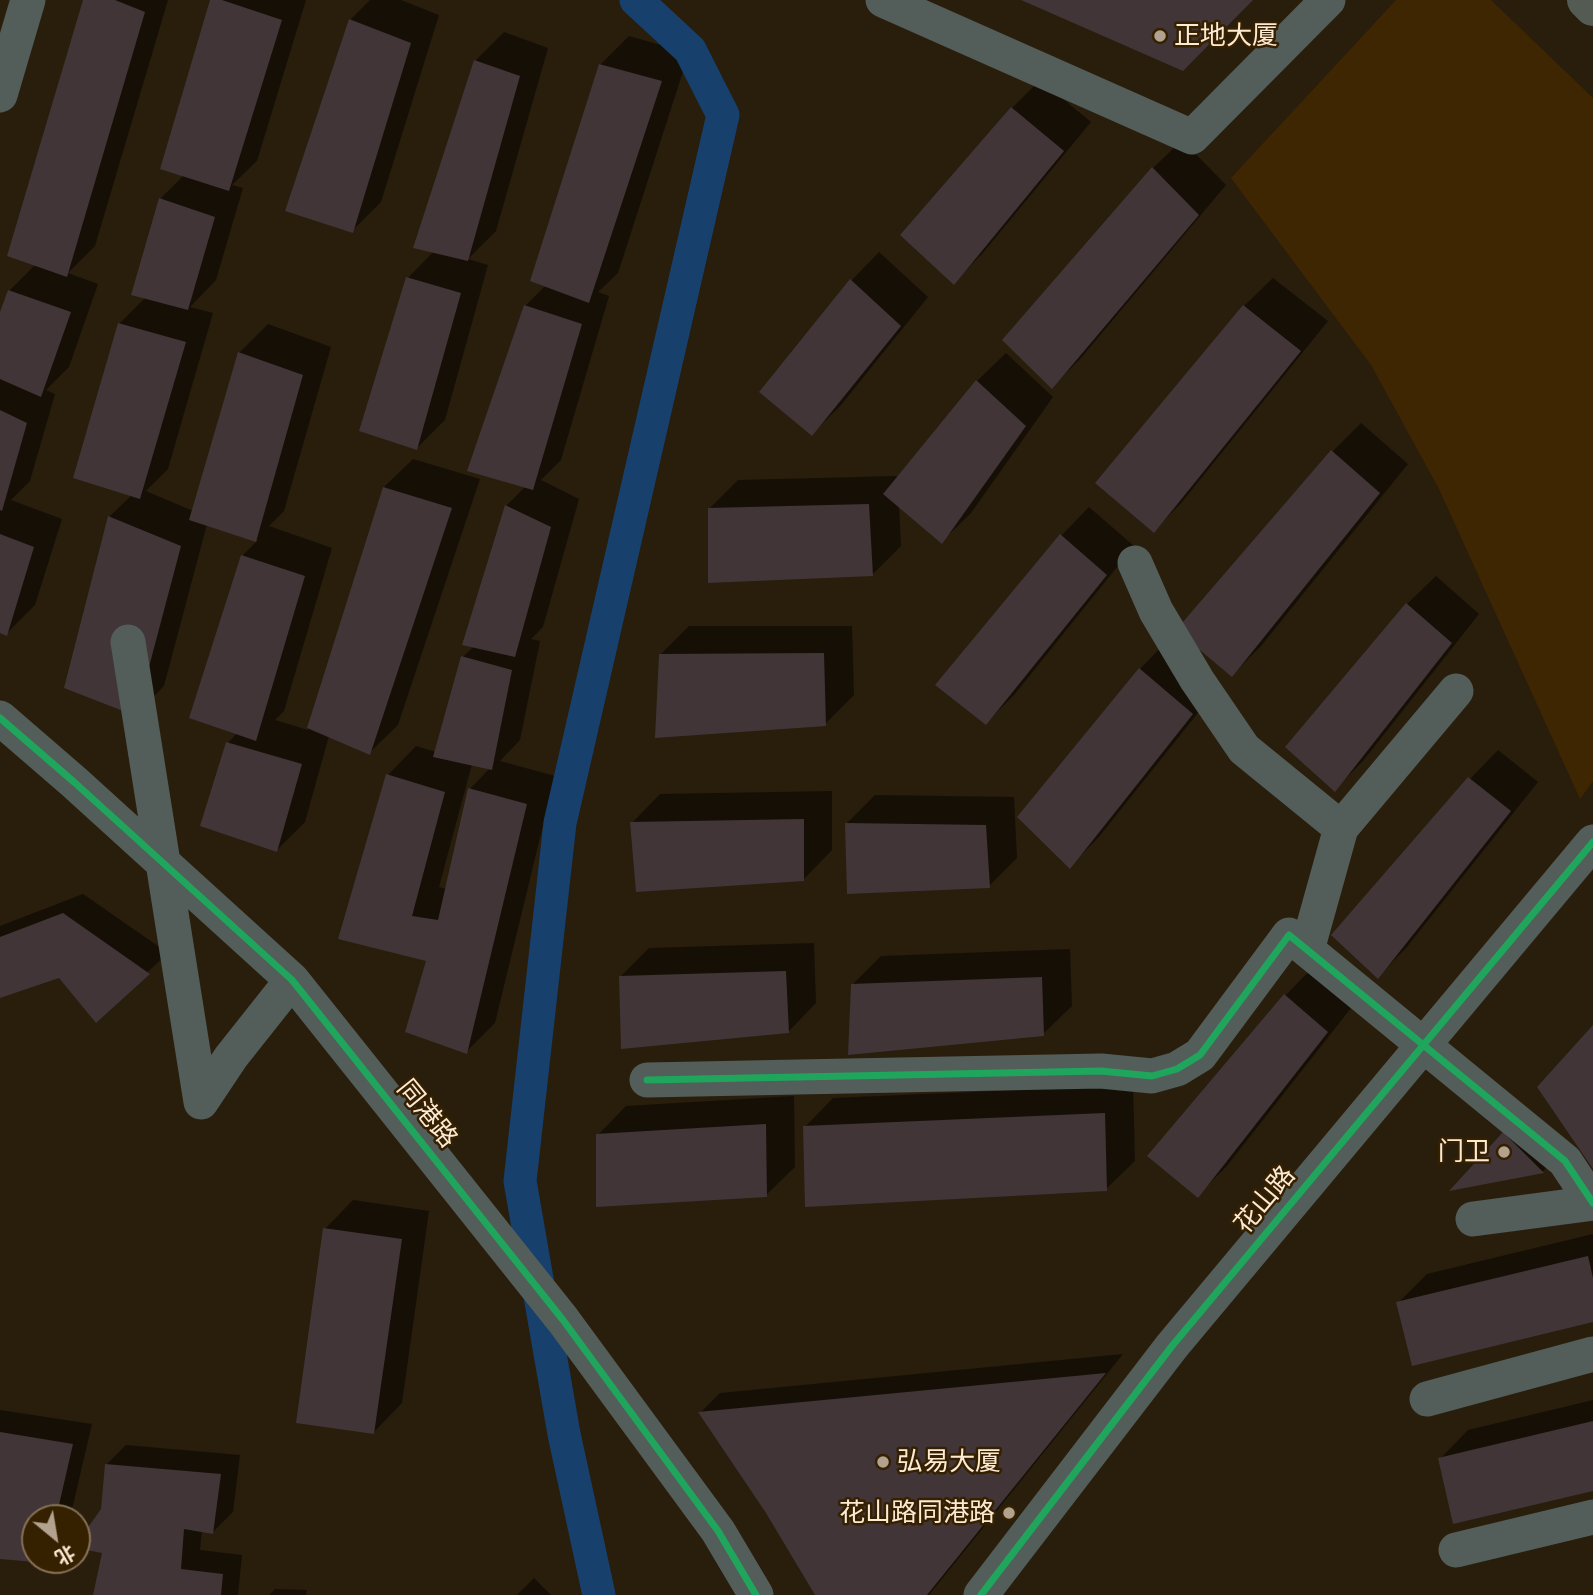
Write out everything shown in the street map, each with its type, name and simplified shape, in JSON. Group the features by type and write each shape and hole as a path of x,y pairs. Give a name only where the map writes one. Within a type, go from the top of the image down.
{"main road":[{"path":"1586,0 1593,7"}],"street":[{"path":"0,95 29,0"},
{"path":"883,0 1192,137 1328,0"},
{"path":"1135,563 1156,611 1197,680 1244,749 1340,828"},
{"path":"128,642 201,1102 231,1057 292,980"},
{"path":"1307,950 1340,828 1456,691"},
{"name":"同港路","path":"0,718 292,980 563,1320 718,1531 756,1595"},
{"name":"花山路","path":"981,1595 1172,1346 1593,842"},
{"path":"647,1080 1101,1071 1152,1076 1177,1069 1200,1055 1289,935 1565,1161 1593,1203 1474,1219"},
{"path":"1427,1399 1593,1354"},
{"path":"1456,1550 1593,1517"}],"shaded area":[{"path":"1396,0 1491,0 1593,98 1593,781 1580,799 1439,489 1371,365 1231,178"}],"building":[{"path":"83,0 115,0 145,12 67,277 7,256"},
{"path":"210,0 222,0 282,20 229,191 160,169"},
{"name":"正地大厦","path":"1021,0 1253,0 1183,71"},
{"path":"349,19 411,43 353,233 285,211"},
{"path":"474,60 520,76 468,261 413,248"},
{"path":"599,64 662,81 589,303 530,281"},
{"path":"1011,107 1064,151 954,285 900,235"},
{"path":"1152,167 1199,215 1052,389 1002,340"},
{"path":"159,198 215,217 188,310 131,295"},
{"path":"406,277 461,293 417,450 359,431"},
{"path":"850,279 901,326 812,436 759,392"},
{"path":"8,290 71,312 41,397 0,379 0,312"},
{"path":"524,305 582,324 533,490 467,471"},
{"path":"1243,305 1301,351 1154,533 1095,483"},
{"path":"118,323 186,342 140,499 73,478"},
{"path":"238,352 303,375 256,542 189,520"},
{"path":"976,380 1026,426 942,544 883,494"},
{"path":"0,410 27,423 2,511 0,510"},
{"path":"1331,450 1380,493 1232,677 1176,630"},
{"path":"383,487 452,508 370,755 307,728"},
{"path":"869,504 873,576 708,583 708,508"},
{"path":"505,505 551,527 515,657 462,645"},
{"path":"108,516 181,546 136,716 64,688"},
{"path":"0,534 34,547 7,636 0,633"},
{"path":"1060,534 1107,575 986,725 935,685"},
{"path":"241,555 305,576 256,741 189,718"},
{"path":"1406,603 1452,643 1335,792 1285,747"},
{"path":"824,653 826,726 655,738 659,654"},
{"path":"461,656 512,670 492,770 433,757"},
{"path":"1139,668 1193,714 1070,869 1017,817"},
{"path":"226,742 302,764 277,852 200,826"},
{"path":"386,774 445,792 412,916 438,920 468,788 527,804 467,1054 405,1032 426,961 338,939"},
{"path":"1468,777 1511,811 1378,979 1331,935"},
{"path":"804,819 804,881 636,892 630,822"},
{"path":"845,823 986,825 990,888 847,894"},
{"path":"63,913 150,974 96,1023 59,978 0,998 0,937"},
{"path":"786,971 789,1033 621,1049 619,976"},
{"path":"1042,977 1044,1036 848,1055 851,984"},
{"path":"1284,994 1328,1032 1198,1198 1147,1156"},
{"path":"1593,1025 1593,1169 1537,1087"},
{"path":"1105,1113 1107,1191 805,1207 803,1126"},
{"path":"766,1124 767,1197 596,1207 596,1134"},
{"name":"门卫","path":"1503,1132 1544,1173 1449,1191"},
{"path":"323,1228 402,1239 374,1434 296,1423"},
{"path":"1588,1256 1593,1278 1593,1322 1412,1366 1396,1302"},
{"name":"弘易大厦","path":"1106,1373 927,1595 815,1595 766,1513 698,1412"},
{"path":"1593,1421 1593,1491 1453,1524 1438,1458"},
{"path":"0,1432 73,1444 59,1504 21,1504 21,1561 0,1559"},
{"path":"105,1464 221,1474 213,1534 184,1529 181,1569 223,1574 221,1595 93,1595 102,1553 91,1551 91,1523 101,1509"}],"waterway":[{"path":"599,1595 564,1434 520,1181 560,823 723,115 690,50 636,0"}],"cycle path":[{"path":"0,718 292,980 563,1320 718,1531 756,1595"},
{"path":"981,1595 1172,1346 1593,842"},
{"path":"647,1080 1101,1071 1152,1076 1177,1069 1200,1055 1289,935 1565,1161 1593,1203"}],"place":[{"name":"正地大厦","path":"1160,36"},
{"name":"门卫","path":"1504,1152"},
{"name":"弘易大厦","path":"883,1462"},
{"name":"花山路同港路","path":"1009,1513"}]}
